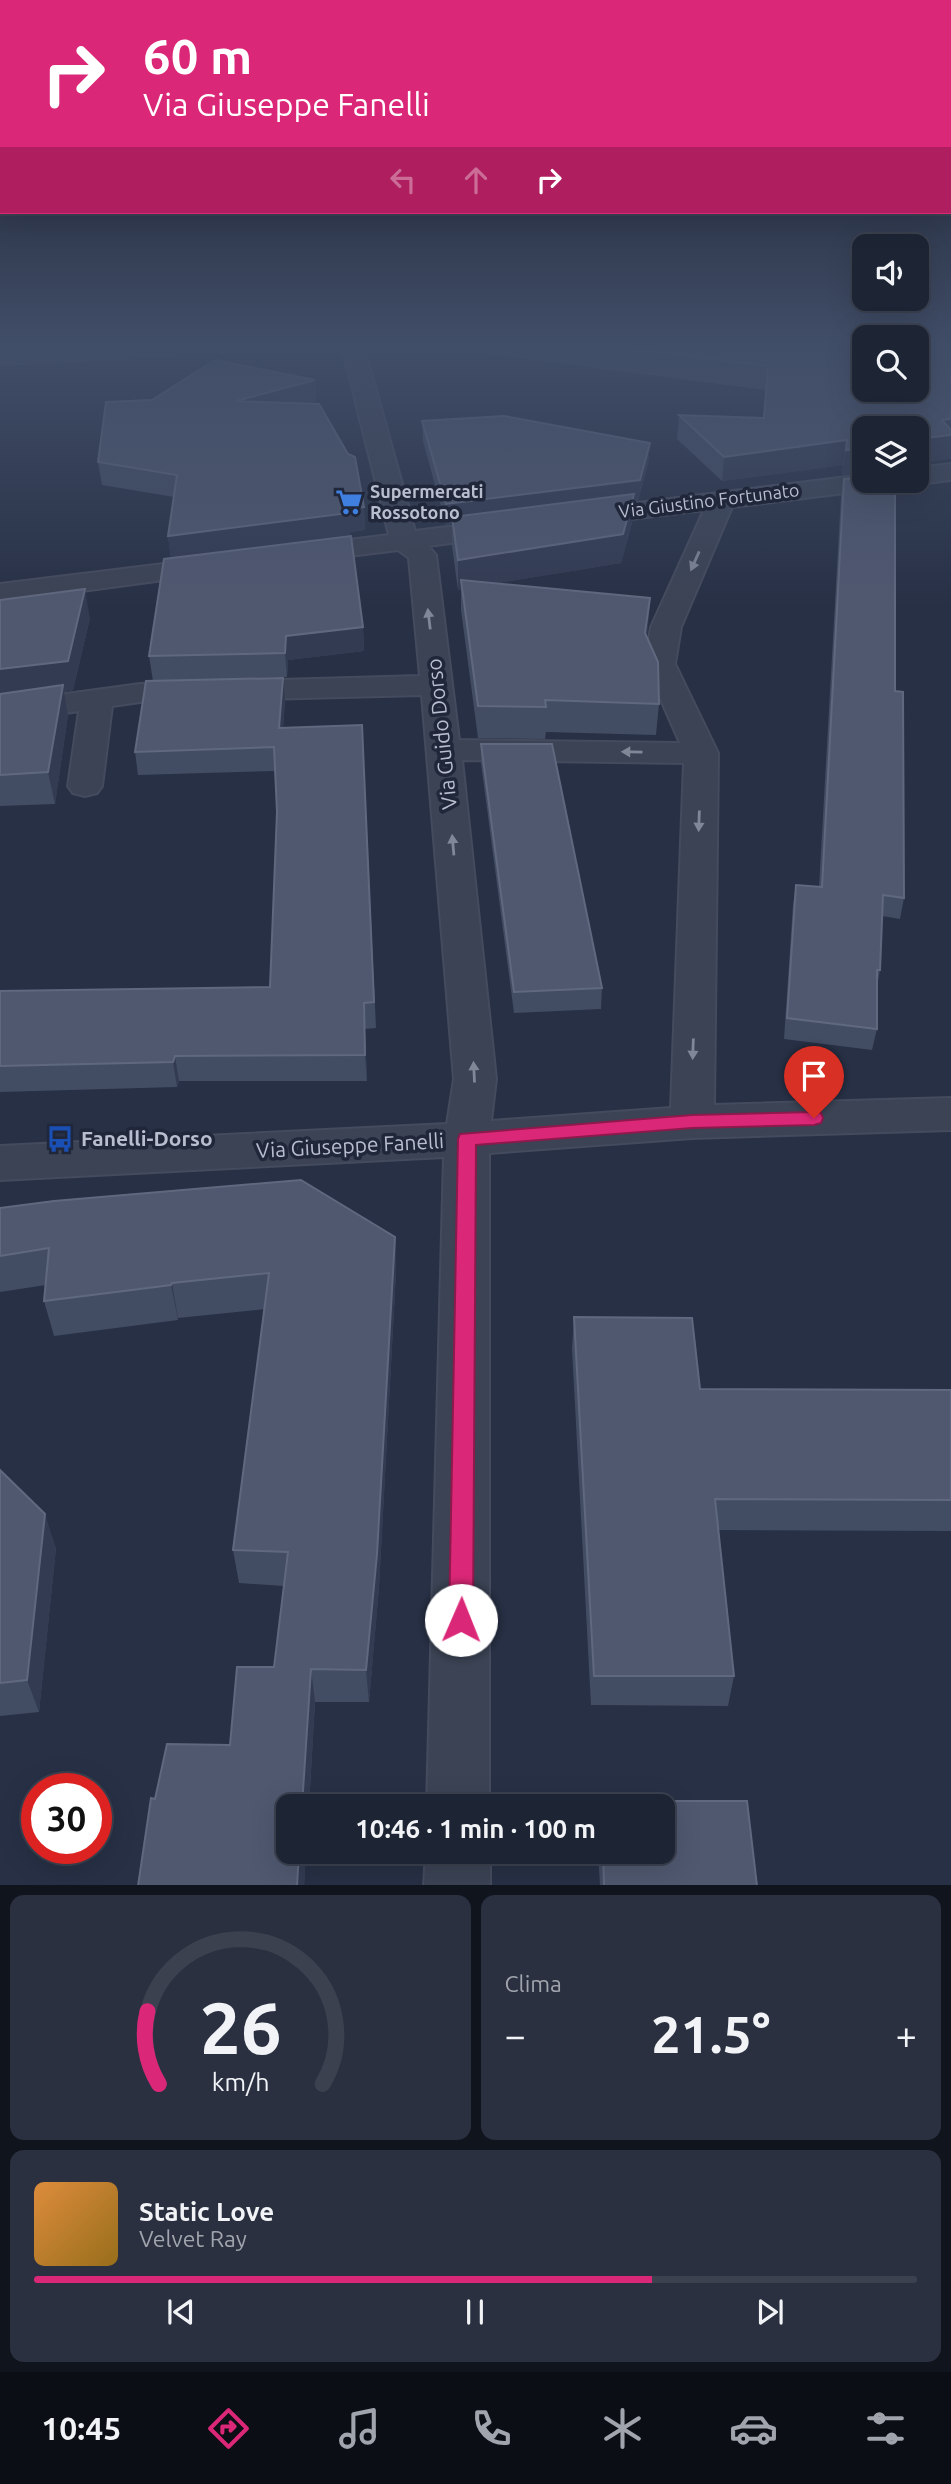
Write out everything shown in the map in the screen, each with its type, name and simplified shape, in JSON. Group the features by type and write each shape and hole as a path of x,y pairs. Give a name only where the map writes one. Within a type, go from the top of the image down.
{"street":[{"name":"Via Guido Dorso","path":"375,431 404,541 422,555 444,750 475,1079 467,1139 458,1794"},
{"path":"929,475 951,472"},
{"name":"Via Giustino Fortunato","path":"558,520 852,484"},
{"path":"692,1122 701,753 660,664 666,627 722,499"},
{"path":"278,557 531,524"},
{"path":"0,593 236,563"},
{"path":"0,713 140,693 437,685"},
{"path":"85,786 97,699"},
{"path":"444,750 701,753"},
{"name":"Via Giuseppe Fanelli","path":"0,1163 467,1139 692,1122 951,1114"},
{"path":"457,1885 458,1864"}],"building":[{"path":"102,431 335,431 348,454 355,457 364,507 348,508 349,513 168,536 177,475 98,462"},
{"path":"425,431 585,431 650,443 640,480 446,504"},
{"path":"696,431 852,431 852,449 846,450 847,440 724,457"},
{"path":"929,431 951,431 951,435 929,438"},
{"path":"852,478 852,493 895,493 895,691 903,692 904,898 883,895 880,970 877,970 877,1029 787,1018 796,885 822,887 844,479"},
{"path":"634,494 623,534 458,560 452,517"},
{"path":"351,536 363,627 286,636 285,653 149,656 164,559"},
{"path":"461,580 650,598 645,633 658,662 659,704 545,700 546,707 478,706"},
{"path":"85,589 68,661 0,669 0,600"},
{"path":"283,678 279,728 362,725 374,1002 364,1003 365,1055 175,1056 173,1062 0,1066 0,991 270,987 277,812 274,747 135,752 146,681"},
{"path":"63,685 48,772 0,775 0,694"},
{"path":"481,744 552,744 602,988 514,992"},
{"path":"301,1180 395,1237 377,1554 366,1670 311,1669 303,1794 276,1794 276,1864 298,1864 297,1885 138,1885 151,1798 155,1799 167,1744 230,1745 237,1667 274,1667 288,1552 233,1550 269,1273 44,1301 49,1248 0,1256 0,1208"},
{"path":"574,1317 692,1318 700,1389 951,1390 951,1500 715,1499 734,1676 594,1676"},
{"path":"0,1470 45,1514 27,1680 0,1683"},
{"path":"675,1801 747,1801 757,1885 604,1885 603,1864 675,1864"}],"place":[{"name":"Supermercati Rossotono","path":"349,502"},
{"name":"Fanelli-Dorso","path":"60,1139"}],"route":[{"path":"461,1620 467,1139 692,1122 814,1118"}]}
